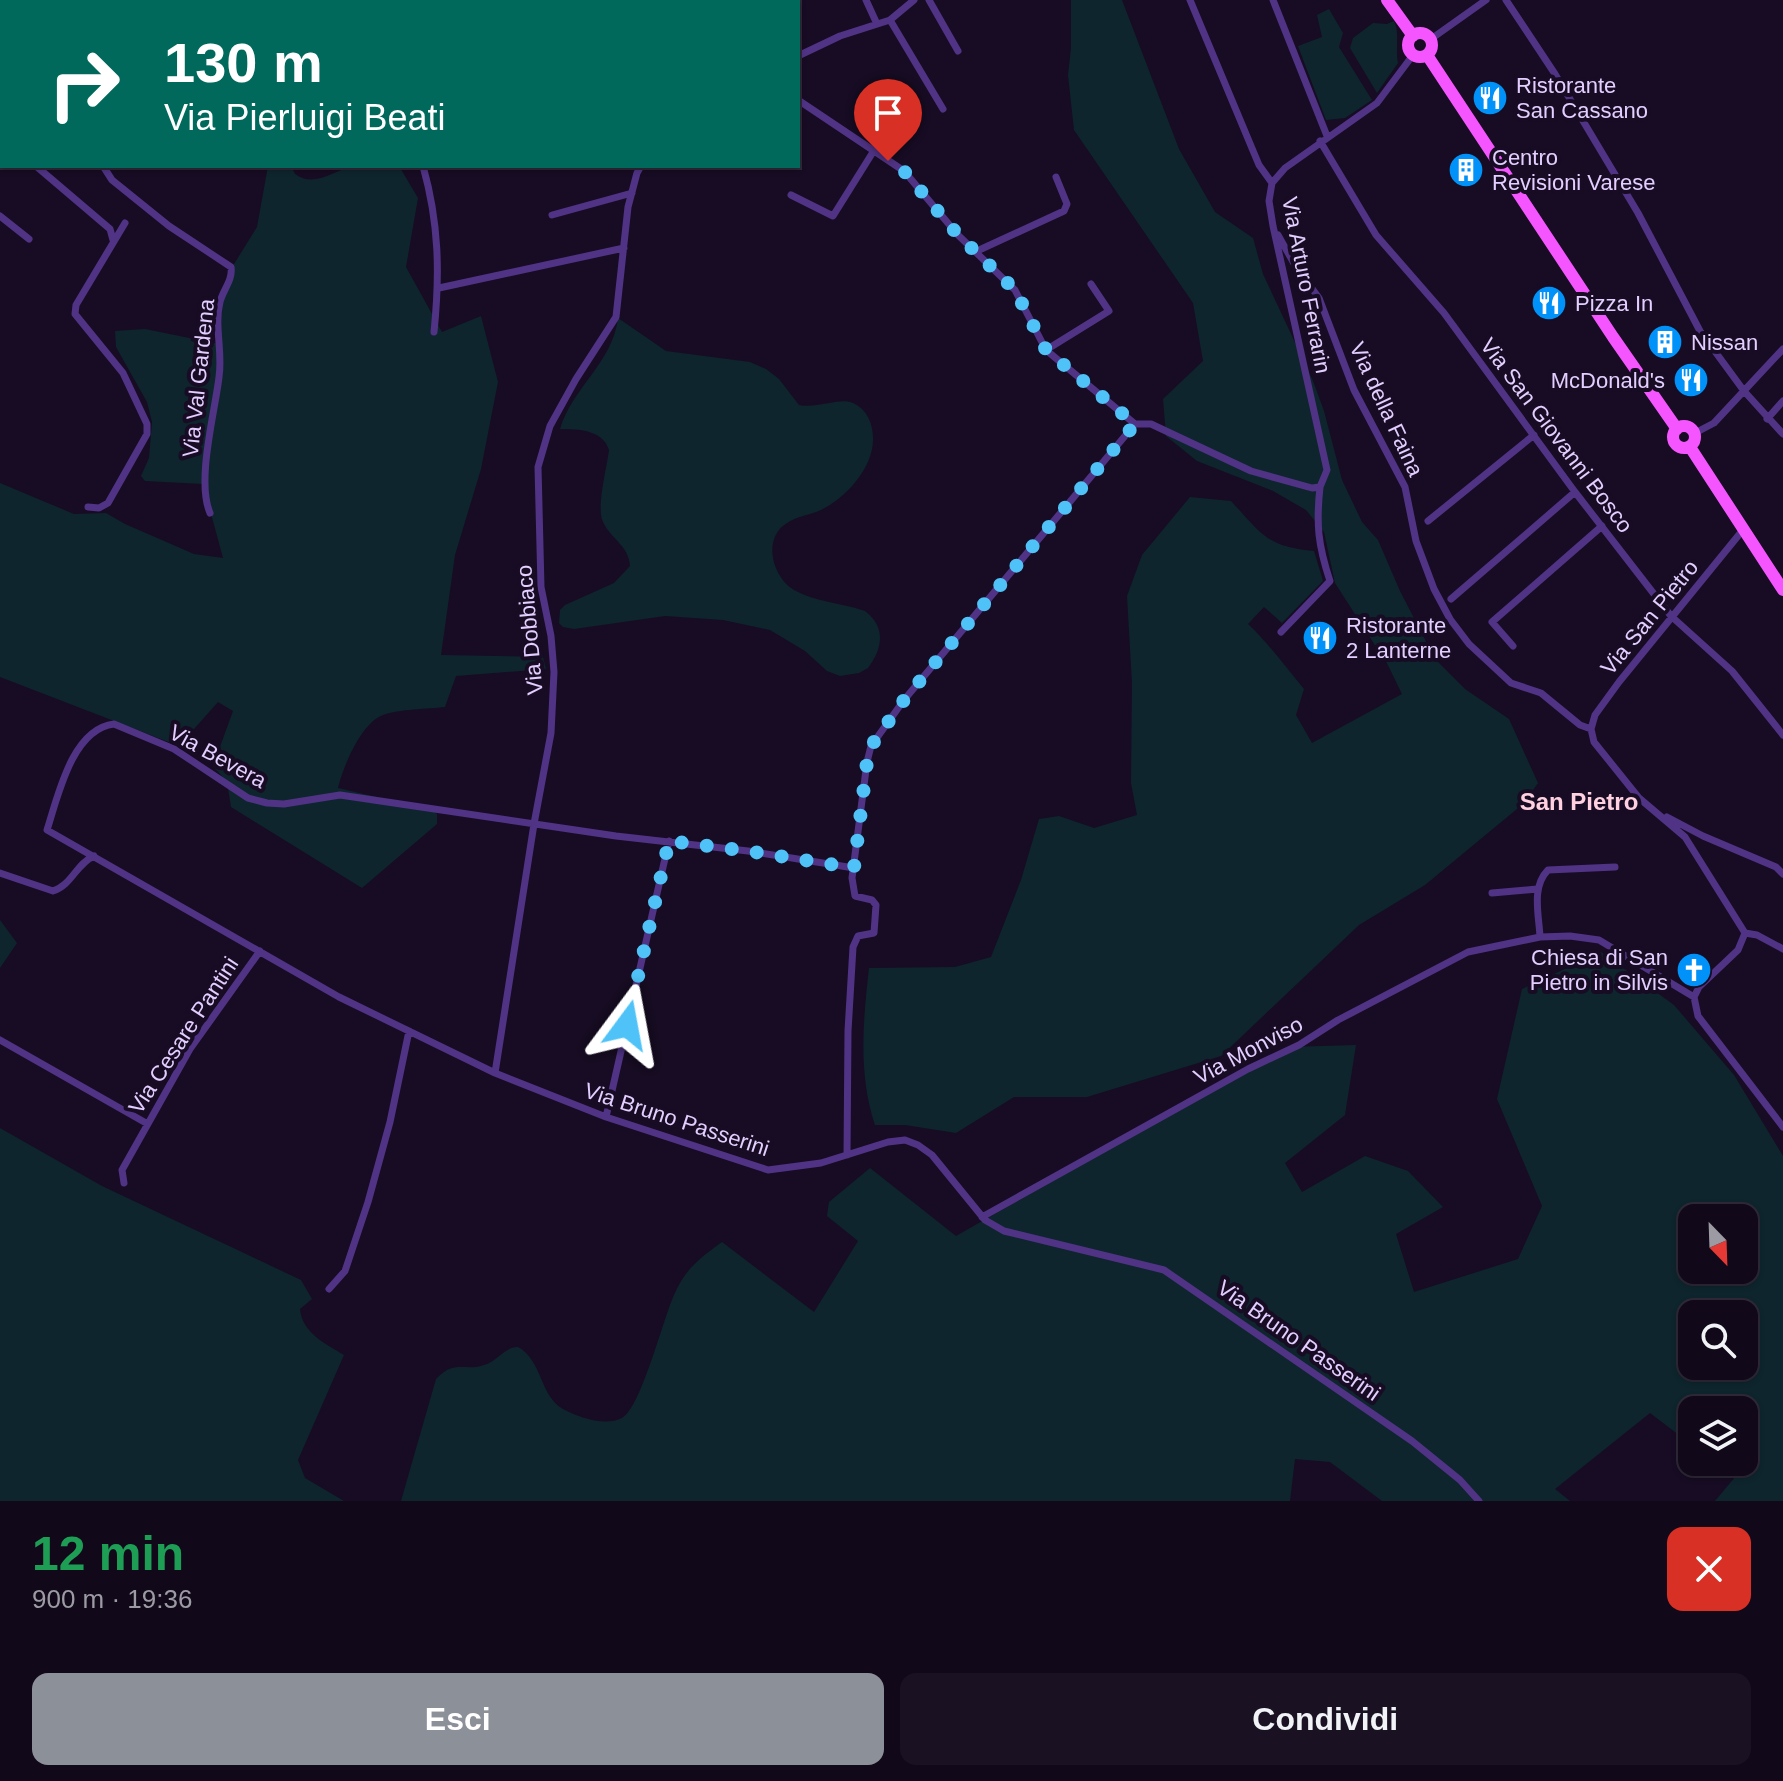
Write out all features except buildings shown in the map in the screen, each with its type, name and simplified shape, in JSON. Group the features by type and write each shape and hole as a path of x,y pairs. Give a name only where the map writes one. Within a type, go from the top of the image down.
{"main road":[{"path":"1387,0 1413,36"},
{"path":"1420,33 1431,39 1432,48 1420,58 1408,48 1413,36 1420,33"},
{"path":"1427,55 1677,429"},
{"path":"1687,426 1695,433 1695,441 1690,447 1682,449 1675,444 1673,436 1677,429 1687,426"},
{"path":"1690,447 1783,590"}],"street":[{"path":"866,0 877,24"},
{"path":"800,55 840,36 890,20 914,0"},
{"path":"929,0 958,51"},
{"path":"1190,0 1259,165 1272,183"},
{"name":"Via San Giovanni Bosco","path":"1273,0 1324,139 1376,235 1444,313 1575,492 1671,616 1732,671 1783,735"},
{"path":"1431,39 1486,0"},
{"path":"1506,0 1555,74 1638,213 1700,331 1744,391 1783,434"},
{"path":"890,20 943,109"},
{"name":"Via Arturo Ferrarin","path":"1281,632 1330,581 1319,551 1317,515 1320,487 1327,470 1273,226 1269,201 1272,183 1285,168 1377,103 1413,55"},
{"path":"800,101 904,171 958,235 1015,290 1046,350 1135,424 1151,424 1251,471 1312,488 1320,487"},
{"path":"791,195 833,216 873,152"},
{"path":"38,168 110,229 112,245"},
{"name":"Via Val Gardena","path":"104,168 112,180 169,226 231,267 232,275 220,303 217,334 219,378 207,449 205,503 210,513"},
{"path":"423,168 437,227 439,288 434,332"},
{"name":"Via Dobbiaco","path":"495,1073 551,733 554,672 551,636 541,587 538,467 550,426 616,317 632,193 640,168"},
{"path":"977,251 1064,211 1067,204 1056,177"},
{"path":"552,215 632,193"},
{"path":"0,216 29,239"},
{"path":"88,507 99,508 108,503 147,434 147,424 123,373 75,314 76,305 125,223"},
{"name":"Via della Faina","path":"1273,226 1296,267 1319,298 1354,390 1405,487 1416,541 1434,589 1457,628 1469,644 1511,683 1541,693 1580,725 1591,729 1594,742 1639,798 1685,837 1745,933"},
{"path":"439,288 624,248"},
{"path":"1046,350 1109,311 1091,284"},
{"path":"1695,433 1714,423 1783,349"},
{"path":"1767,419 1783,401"},
{"path":"847,1155 848,1031 853,947 858,936 874,933 876,905 872,900 855,896 852,878 871,746 918,683 1135,424"},
{"path":"1428,521 1534,435"},
{"path":"1451,599 1575,492"},
{"path":"1513,646 1492,622 1602,526"},
{"name":"Via San Pietro","path":"1591,729 1595,715 1671,616 1742,531"},
{"name":"Via Bevera","path":"47,830 80,745 105,725 114,724 174,749 248,798 267,803 284,804 340,795 534,824"},
{"path":"1650,808 1703,836 1776,867 1783,874"},
{"path":"534,824 748,851 854,868"},
{"name":"Via Bruno Passerini","path":"47,830 339,997 495,1073 606,1117 768,1170 799,1167 888,1142 905,1140 918,1145 944,1166 982,1217 1004,1231 1164,1270 1412,1441 1460,1480 1479,1501"},
{"path":"606,1117 669,841"},
{"path":"0,873 53,891 66,884 83,861 94,856"},
{"path":"1540,937 1537,889 1548,870 1615,867"},
{"path":"1492,893 1537,889"},
{"path":"1783,949 1757,935 1745,933 1738,950 1699,987 1694,997 1698,1016 1783,1127"},
{"name":"Via Monviso","path":"982,1217 1458,956 1540,937 1570,936 1599,940 1694,997"},
{"name":"Via Cesare Pantini","path":"124,1183 122,1170 146,1123 190,1049 260,951"},
{"path":"329,1289 345,1271 368,1202 390,1122 409,1031"},
{"path":"0,1040 146,1123"}],"shaded area":[{"path":"1071,0 1122,0 1179,149 1215,212 1253,238 1263,274 1313,381 1342,480 1362,522 1378,540 1435,659 1465,689 1509,719 1538,783 1523,804 1425,885 1359,925 1221,1056 1087,1097 1014,1097 956,1133 905,1125 875,1125 864,1067 869,968 955,967 991,957 1021,880 1039,819 1059,816 1094,828 1137,815 1131,783 1132,683 1127,596 1142,555 1190,497 1231,501 1258,530 1275,542 1314,551 1323,581 1282,623 1264,607 1248,624 1304,689 1296,715 1312,743 1402,694 1380,649 1335,583 1324,532 1306,510 1273,491 1197,461 1166,436 1163,399 1203,361 1193,303 1074,130 1068,75"},
{"path":"1329,9 1343,33 1339,47 1372,100 1345,118 1326,120 1298,46 1322,37 1317,15"},
{"path":"1394,21 1398,63 1377,93 1350,48 1353,38 1373,23"},
{"path":"268,168 292,168 295,174 310,180 348,168 400,168 418,198 406,267 442,332 481,316 498,382 481,469 455,555 441,655 543,657 546,669 456,676 445,707 390,713 367,727 349,758 338,788 432,810 437,814 437,824 362,888 231,807 227,782 213,766 233,711 218,702 179,746 0,677 0,483 74,514 106,513 194,554 223,558 203,484 145,481 141,476 149,458 152,422 147,402 116,347 115,331 145,329 219,344 223,302 231,269 257,227"},
{"path":"618,318 666,351 750,362 766,369 779,379 799,405 848,402 865,413 872,427 873,438 864,470 849,490 830,505 787,523 774,538 772,547 780,576 794,590 865,611 872,617 880,638 877,653 868,668 840,676 827,671 805,651 770,630 723,620 665,616 574,629 559,623 560,610 565,605 614,583 630,566 626,553 606,528 601,516 609,450 606,443 589,432 560,429 573,401 609,348"},
{"path":"0,920 17,943 0,968"},
{"path":"1601,952 1674,1005 1734,1075 1783,1156 1783,1501 1715,1501 1734,1476 1758,1476 1758,1396 1678,1396 1678,1434 1650,1413 1555,1489 1570,1501 1382,1501 1330,1462 1295,1459 1290,1501 401,1501 436,1379 449,1369 484,1365 509,1349 518,1347 532,1361 555,1403 584,1418 615,1421 629,1411 637,1398 678,1286 694,1265 722,1242 814,1312 858,1241 827,1216 829,1202 870,1168 956,1236 1289,1047 1356,1045 1345,1115 1285,1163 1302,1192 1365,1156 1408,1171 1443,1207 1396,1234 1414,1292 1518,1259 1542,1206 1497,1099 1522,989"},
{"path":"0,1128 102,1186 301,1280 312,1299 300,1309 305,1325 316,1337 344,1355 298,1460 305,1478 344,1501 0,1501"}],"place":[{"name":"Ristorante San Cassano","path":"1490,98"},
{"name":"Centro Revisioni Varese","path":"1466,170"},
{"name":"Pizza In","path":"1549,303"},
{"name":"Nissan","path":"1665,342"},
{"name":"McDonald's","path":"1691,380"},
{"name":"Ristorante 2 Lanterne","path":"1320,638"},
{"name":"Chiesa di San Pietro in Silvis","path":"1694,970"}],"district":[{"name":"San Pietro","path":"1579,802"}],"route":[{"path":"627,1025 669,841 854,868 871,746 925,675 1135,424 1046,350 1015,290 958,235 904,171 888,161"}]}
